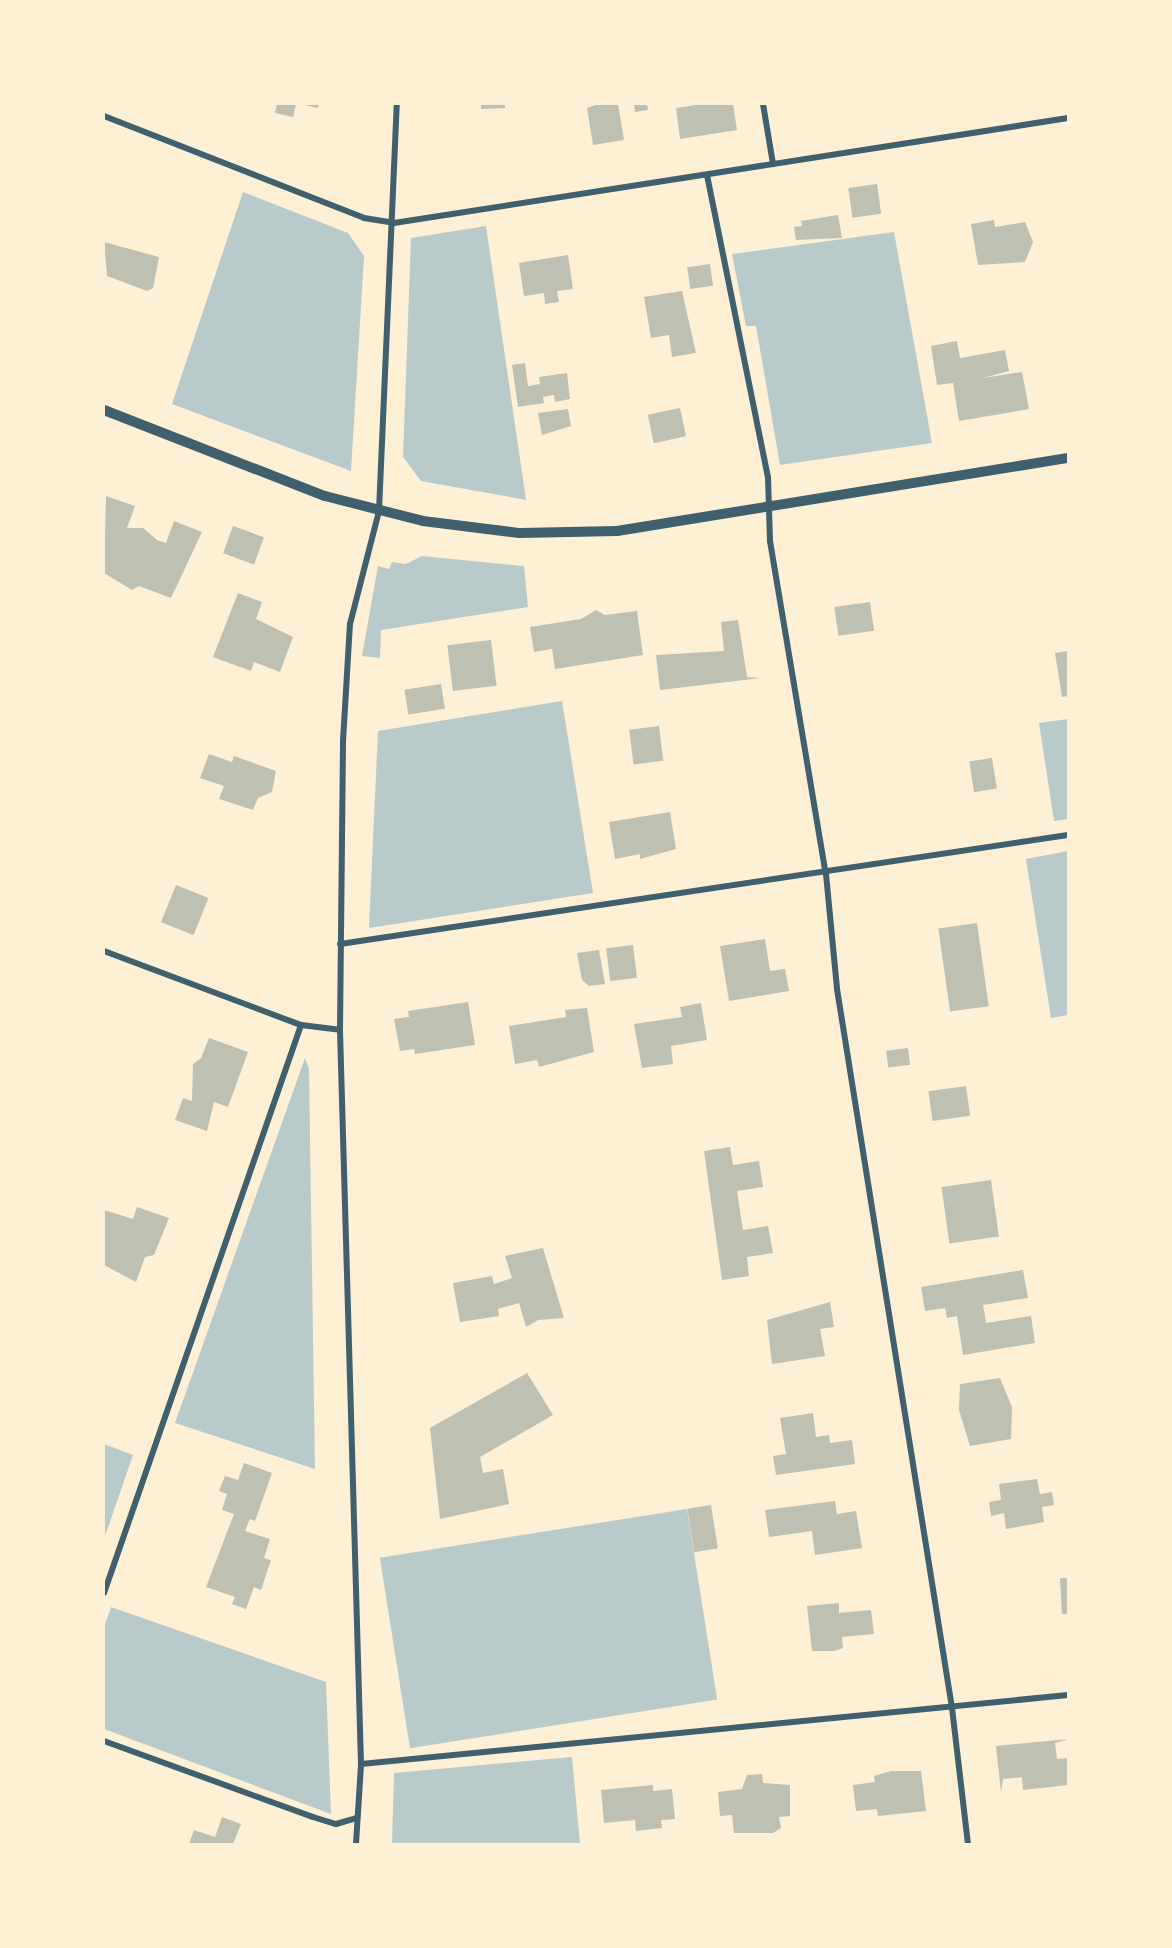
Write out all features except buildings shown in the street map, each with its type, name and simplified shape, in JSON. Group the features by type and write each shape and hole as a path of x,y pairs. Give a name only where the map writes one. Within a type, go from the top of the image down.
{"street":[{"path":"356,1845 362,1764 340,1030 340,944 350,624 379,511 394,223 397,104"},
{"path":"763,104 773,164"},
{"path":"104,116 364,218 394,223 1068,118"},
{"path":"707,175 768,477 768,505 826,874 837,989 952,1708 968,1845"},
{"path":"104,410 325,496 379,511 520,533 616,531 1068,458"},
{"path":"340,944 826,874 1068,835"},
{"path":"104,951 301,1025 340,1030"},
{"path":"104,1593 301,1025"},
{"path":"362,1764 1068,1695"},
{"path":"104,1742 336,1824 357,1818"}],"shaded area":[{"path":"243,192 348,233 364,256 351,471 172,404"},
{"path":"486,226 526,500 421,481 403,457 411,238"},
{"path":"894,232 932,443 780,465 756,326 746,326 732,254"},
{"path":"422,556 524,566 528,607 381,630 380,658 362,656 378,566 389,569 392,562 406,564"},
{"path":"562,701 593,893 369,928 378,731"},
{"path":"1068,719 1068,819 1054,821 1039,723"},
{"path":"1068,851 1068,1015 1051,1018 1026,859"},
{"path":"305,1058 309,1069 315,1469 175,1423"},
{"path":"104,1444 133,1455 104,1539"},
{"path":"687,1509 717,1700 410,1748 380,1558"},
{"path":"111,1607 326,1682 331,1814 104,1729 104,1627"},
{"path":"572,1757 580,1844 392,1844 394,1773"}]}
